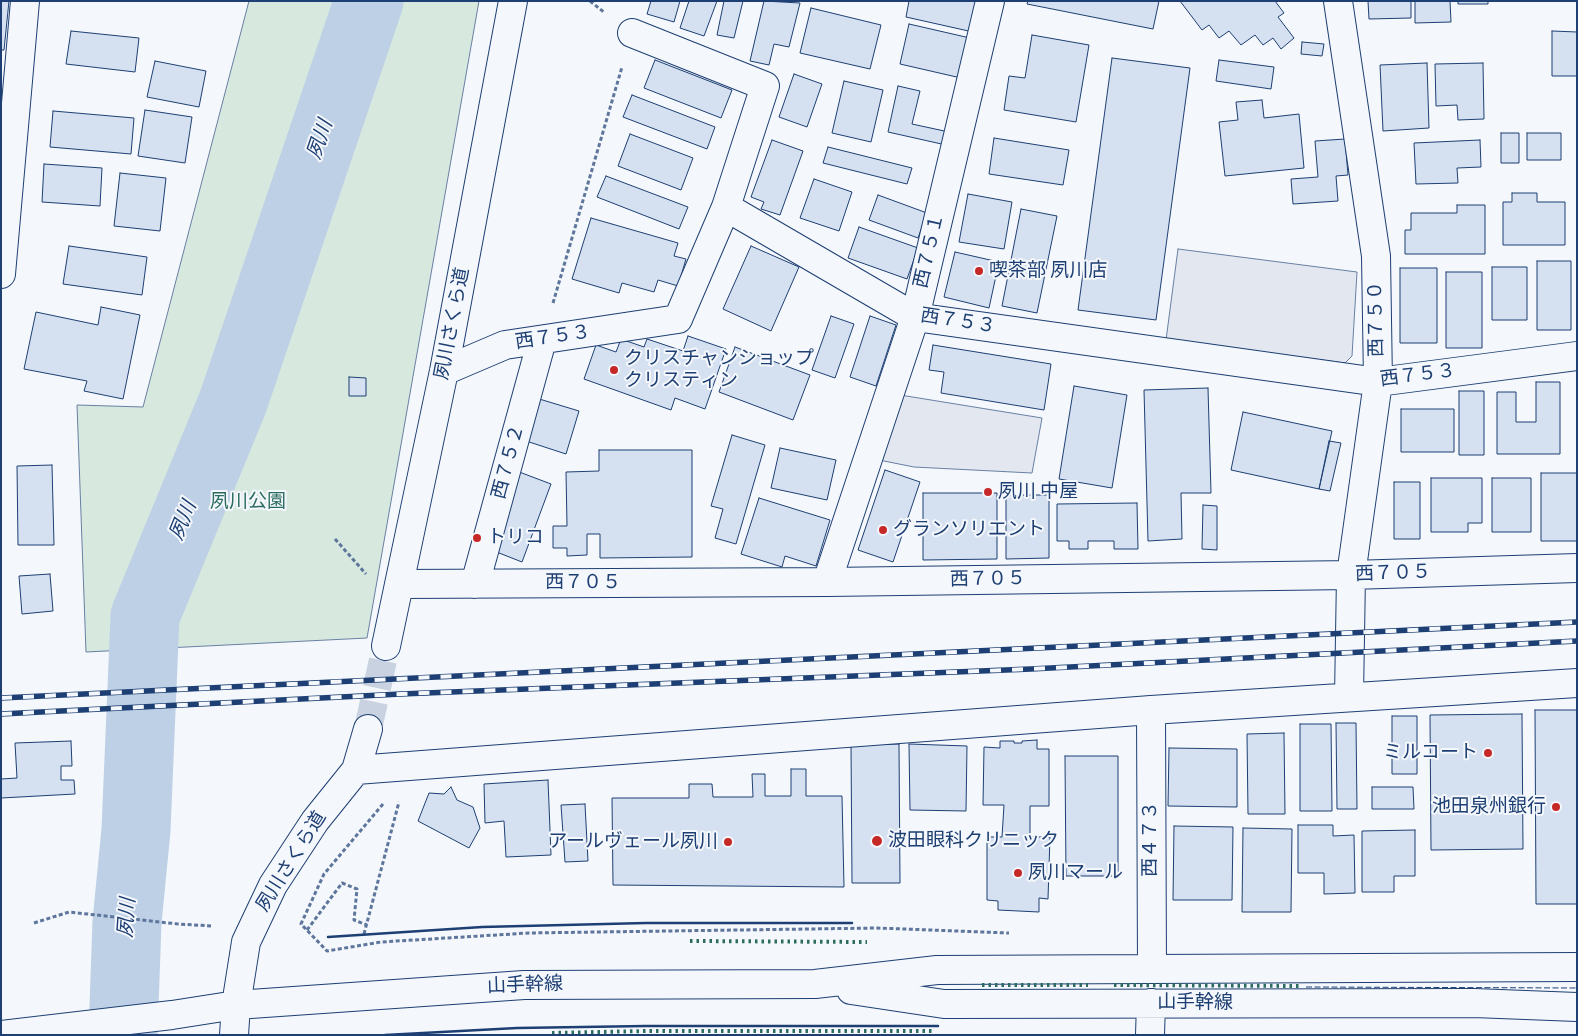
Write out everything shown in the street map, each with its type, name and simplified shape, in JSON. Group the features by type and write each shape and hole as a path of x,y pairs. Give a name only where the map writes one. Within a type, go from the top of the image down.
{"street":[{"path":"1,274 10,87 26,1"},
{"name":"夙川さくら道","path":"386,646 444,371 513,1"},
{"name":"西７５１","path":"827,582 915,317 990,1"},
{"name":"西７５０","path":"1338,1 1376,256 1378,382 1350,575 1349,697"},
{"path":"632,33 765,86 726,207"},
{"name":"西７５３","path":"444,371 505,345 678,319 726,207 915,317 1378,382 1577,356"},
{"name":"西７５２","path":"475,584 542,340"},
{"name":"西７０５","path":"400,584 827,582 1350,575 1577,568"},
{"path":"356,770 1151,710 1577,683"},
{"name":"西４７３","path":"1151,710 1152,969"},
{"name":"夙川さくら道","path":"234,1035 236,1005 246,942 273,885 314,821 356,770 368,729"},
{"name":"山手幹線","path":"3,1027 49,1030 172,1016 236,1005 524,985 815,984 937,970 1577,967"},
{"name":"山手幹線","path":"815,984 944,1004 1474,1003 1577,1007"},
{"path":"1150,1035 1151,1003"}],"path":[{"path":"542,340 632,33"},
{"path":"335,539 358,566"},
{"path":"364,934 401,796"},
{"path":"387,802 380,805 324,874 301,924 327,951 381,942 529,933 877,928 1012,933"},
{"path":"307,930 342,883 357,889 354,920 367,925"},
{"path":"34,923 69,912 211,926"}],"green space":[{"name":"夙川公園","path":"249,1 479,1 367,638 86,652 77,405 143,407"}],"shaded area":[{"path":"1178,249 1357,272 1352,356 1345,363 1166,340"},
{"path":"900,395 1042,418 1032,473 914,467 879,460"}],"building":[{"path":"1,1 9,1 4,50 1,50"},
{"path":"651,1 680,1 674,22 647,14"},
{"path":"689,1 717,1 704,36 680,28"},
{"path":"724,1 743,1 734,38 717,35"},
{"path":"764,1 800,3 789,47 774,44 769,65 750,61"},
{"path":"909,1 980,1 973,32 906,17"},
{"path":"1028,1 1159,1 1153,29 1027,4"},
{"path":"1180,1 1275,1 1284,13 1278,17 1294,38 1281,49 1273,38 1263,45 1255,35 1241,45 1229,31 1219,38 1209,25 1202,30"},
{"path":"1368,1 1411,1 1411,18 1369,19"},
{"path":"1415,1 1450,1 1451,22 1415,23"},
{"path":"1458,1 1488,1 1488,4 1458,4"},
{"path":"811,8 881,25 870,69 800,53"},
{"path":"909,24 970,38 961,78 900,64"},
{"path":"71,31 139,38 135,72 66,64"},
{"path":"1552,31 1577,32 1577,76 1552,76"},
{"path":"1032,35 1089,45 1076,122 1004,110 1009,76 1025,78"},
{"path":"1302,42 1324,44 1322,56 1301,54"},
{"path":"1112,58 1190,68 1156,320 1078,310"},
{"path":"655,60 732,90 721,118 644,88"},
{"path":"1219,60 1274,67 1271,89 1216,81"},
{"path":"155,61 206,71 199,107 147,97"},
{"path":"1427,63 1429,128 1383,131 1380,65"},
{"path":"1483,63 1484,119 1458,120 1457,105 1436,106 1435,64"},
{"path":"794,74 822,84 807,127 779,117"},
{"path":"844,81 883,90 871,142 832,133"},
{"path":"898,86 920,91 912,124 949,132 946,145 888,132"},
{"path":"632,95 715,127 707,149 623,117"},
{"path":"1262,100 1264,118 1299,114 1304,168 1225,176 1219,122 1238,120 1236,102"},
{"path":"145,110 192,117 185,163 138,156"},
{"path":"53,111 134,118 131,154 50,147"},
{"path":"1501,133 1519,133 1519,163 1501,163"},
{"path":"1527,133 1561,133 1561,160 1527,160"},
{"path":"630,134 693,158 681,190 618,166"},
{"path":"994,138 1069,150 1063,185 989,174"},
{"path":"1345,139 1348,175 1336,176 1338,201 1293,204 1291,179 1318,177 1315,141"},
{"path":"772,140 803,151 780,215 761,209 764,202 751,197"},
{"path":"1480,140 1481,167 1457,168 1458,183 1416,184 1414,143"},
{"path":"828,147 912,168 907,184 823,163"},
{"path":"44,164 102,168 100,206 42,202"},
{"path":"120,173 166,178 160,231 114,226"},
{"path":"606,176 688,207 679,229 597,197"},
{"path":"814,179 852,192 839,231 800,218"},
{"path":"1512,193 1537,193 1537,202 1565,202 1565,245 1503,245 1503,202 1512,202"},
{"path":"968,194 1012,202 1004,249 959,242"},
{"path":"878,195 927,213 918,238 869,220"},
{"path":"1457,205 1485,205 1485,254 1405,254 1405,230 1411,230 1411,213 1457,213"},
{"path":"1021,209 1057,216 1037,313 1002,306"},
{"path":"591,218 678,243 674,256 686,259 678,286 658,280 654,292 622,283 619,293 572,279"},
{"path":"859,227 918,248 907,279 848,258"},
{"path":"69,246 147,257 142,295 63,284"},
{"path":"751,246 799,267 771,331 723,309"},
{"path":"955,252 999,262 989,308 944,297"},
{"path":"1537,261 1571,261 1571,330 1537,330"},
{"path":"1492,267 1527,267 1527,320 1492,320"},
{"path":"1400,268 1437,268 1437,343 1400,343"},
{"path":"1446,272 1482,272 1482,348 1446,348"},
{"path":"101,307 140,315 123,399 84,391 87,381 24,369 36,312 98,325"},
{"path":"831,316 854,324 835,378 812,370"},
{"path":"870,316 896,325 876,386 850,377"},
{"path":"688,336 726,349 705,409 675,398 671,410 584,379 596,345 616,352 621,339 644,347 647,339 683,351"},
{"path":"933,345 1051,364 1044,410 941,393 944,372 929,370"},
{"path":"735,347 810,375 793,420 719,392"},
{"path":"349,377 366,378 366,396 349,396"},
{"path":"1536,382 1560,382 1560,454 1497,454 1497,392 1516,392 1516,422 1536,422"},
{"path":"1074,386 1127,395 1112,488 1059,479"},
{"path":"1208,388 1211,493 1181,493 1182,539 1148,541 1144,390"},
{"path":"1459,391 1484,391 1484,455 1459,455"},
{"path":"536,398 579,411 566,454 523,440"},
{"path":"1401,409 1454,409 1454,452 1401,452"},
{"path":"1243,412 1332,431 1319,489 1231,470"},
{"path":"732,435 765,445 736,544 715,538 723,509 711,506"},
{"path":"1329,441 1341,443 1330,491 1319,489"},
{"path":"780,448 836,460 827,500 771,488"},
{"path":"599,450 692,450 692,557 600,558 600,534 587,534 587,555 567,556 567,548 553,548 553,526 567,526 566,472 599,471"},
{"path":"52,465 54,545 18,545 17,466"},
{"path":"514,470 551,484 522,562 494,551"},
{"path":"885,470 920,482 893,562 858,550"},
{"path":"1541,473 1577,473 1577,541 1541,541"},
{"path":"1431,478 1482,478 1482,523 1468,523 1468,532 1431,532"},
{"path":"1492,478 1531,478 1531,532 1492,532"},
{"path":"1394,482 1420,482 1420,539 1394,539"},
{"path":"923,493 997,493 997,559 923,560"},
{"path":"1006,495 1049,495 1049,558 1006,559"},
{"path":"759,498 830,520 816,566 785,556 782,567 741,554"},
{"path":"1137,503 1138,549 1114,549 1114,541 1088,541 1088,549 1069,549 1069,541 1057,541 1057,504"},
{"path":"1203,505 1217,506 1217,550 1202,549"},
{"path":"50,574 53,611 22,614 19,576"},
{"name":"池田泉州銀行","path":"1535,710 1577,710 1577,904 1536,904"},
{"path":"1522,714 1523,849 1431,850 1430,715"},
{"path":"1392,716 1417,716 1417,774 1392,774"},
{"path":"1336,723 1356,723 1357,809 1337,809"},
{"path":"1300,724 1331,724 1332,811 1300,811"},
{"path":"1284,733 1285,814 1248,814 1247,734"},
{"path":"1037,740 1037,749 1049,749 1049,806 1030,806 1030,837 1050,837 1048,899 1039,898 1039,912 998,910 998,901 987,900 987,837 1002,837 1004,805 983,805 984,747 1000,748 1000,741 1022,743 1022,741"},
{"path":"71,741 72,766 61,766 61,780 74,780 75,794 1,798 1,779 17,778 15,743"},
{"path":"899,744 900,883 852,883 851,745"},
{"path":"909,744 967,746 966,811 910,810"},
{"path":"1169,748 1237,749 1237,807 1168,806"},
{"path":"1065,756 1118,756 1118,876 1066,876"},
{"name":"アールヴェール夙川","path":"791,769 806,769 806,796 842,796 844,887 613,885 612,798 689,798 689,784 712,784 713,797 753,797 752,774 765,774 765,796 791,796"},
{"path":"548,780 551,855 506,857 504,821 485,823 484,784"},
{"path":"451,787 457,800 473,807 480,828 469,848 418,821 429,793 444,794"},
{"path":"1372,787 1413,787 1414,809 1372,809"},
{"path":"585,804 588,861 565,862 561,805"},
{"path":"1298,825 1333,825 1333,836 1354,835 1355,893 1324,894 1324,873 1298,873"},
{"path":"1174,826 1233,827 1232,900 1173,900"},
{"path":"1243,828 1292,829 1291,912 1242,912"},
{"path":"1415,830 1415,876 1394,876 1394,892 1362,892 1362,831"}],"waterway":[{"name":"夙川","path":"123,1035 127,922 136,830 145,616 233,402 369,1"}],"tunnel":[{"path":"368,729 386,646"}],"railway":[{"path":"1,698 1577,622"},
{"path":"1,714 401,694 1031,669 1577,641"}],"hedge":[{"path":"690,941 867,942"},
{"path":"982,985 1088,985"},
{"path":"1114,985 1302,986"},
{"path":"552,1033 646,1031 933,1031"}],"fence":[{"path":"1306,987 1577,988"}],"wall":[{"path":"328,937 482,927 646,923 852,923"},
{"path":"385,1035 517,1028 938,1026"}],"place":[{"name":"喫茶部 夙川店","path":"979,271"},
{"name":"クリスチャンショップ クリスティン","path":"614,370"},
{"name":"夙川 中屋","path":"988,492"},
{"name":"グランソリエント","path":"883,530"},
{"name":"トリコ","path":"477,538"},
{"name":"ミルコート","path":"1488,753"},
{"name":"池田泉州銀行","path":"1556,807"},
{"name":"波田眼科クリニック","path":"877,841"},
{"name":"アールヴェール夙川","path":"728,842"},
{"name":"夙川マール","path":"1018,873"}]}
